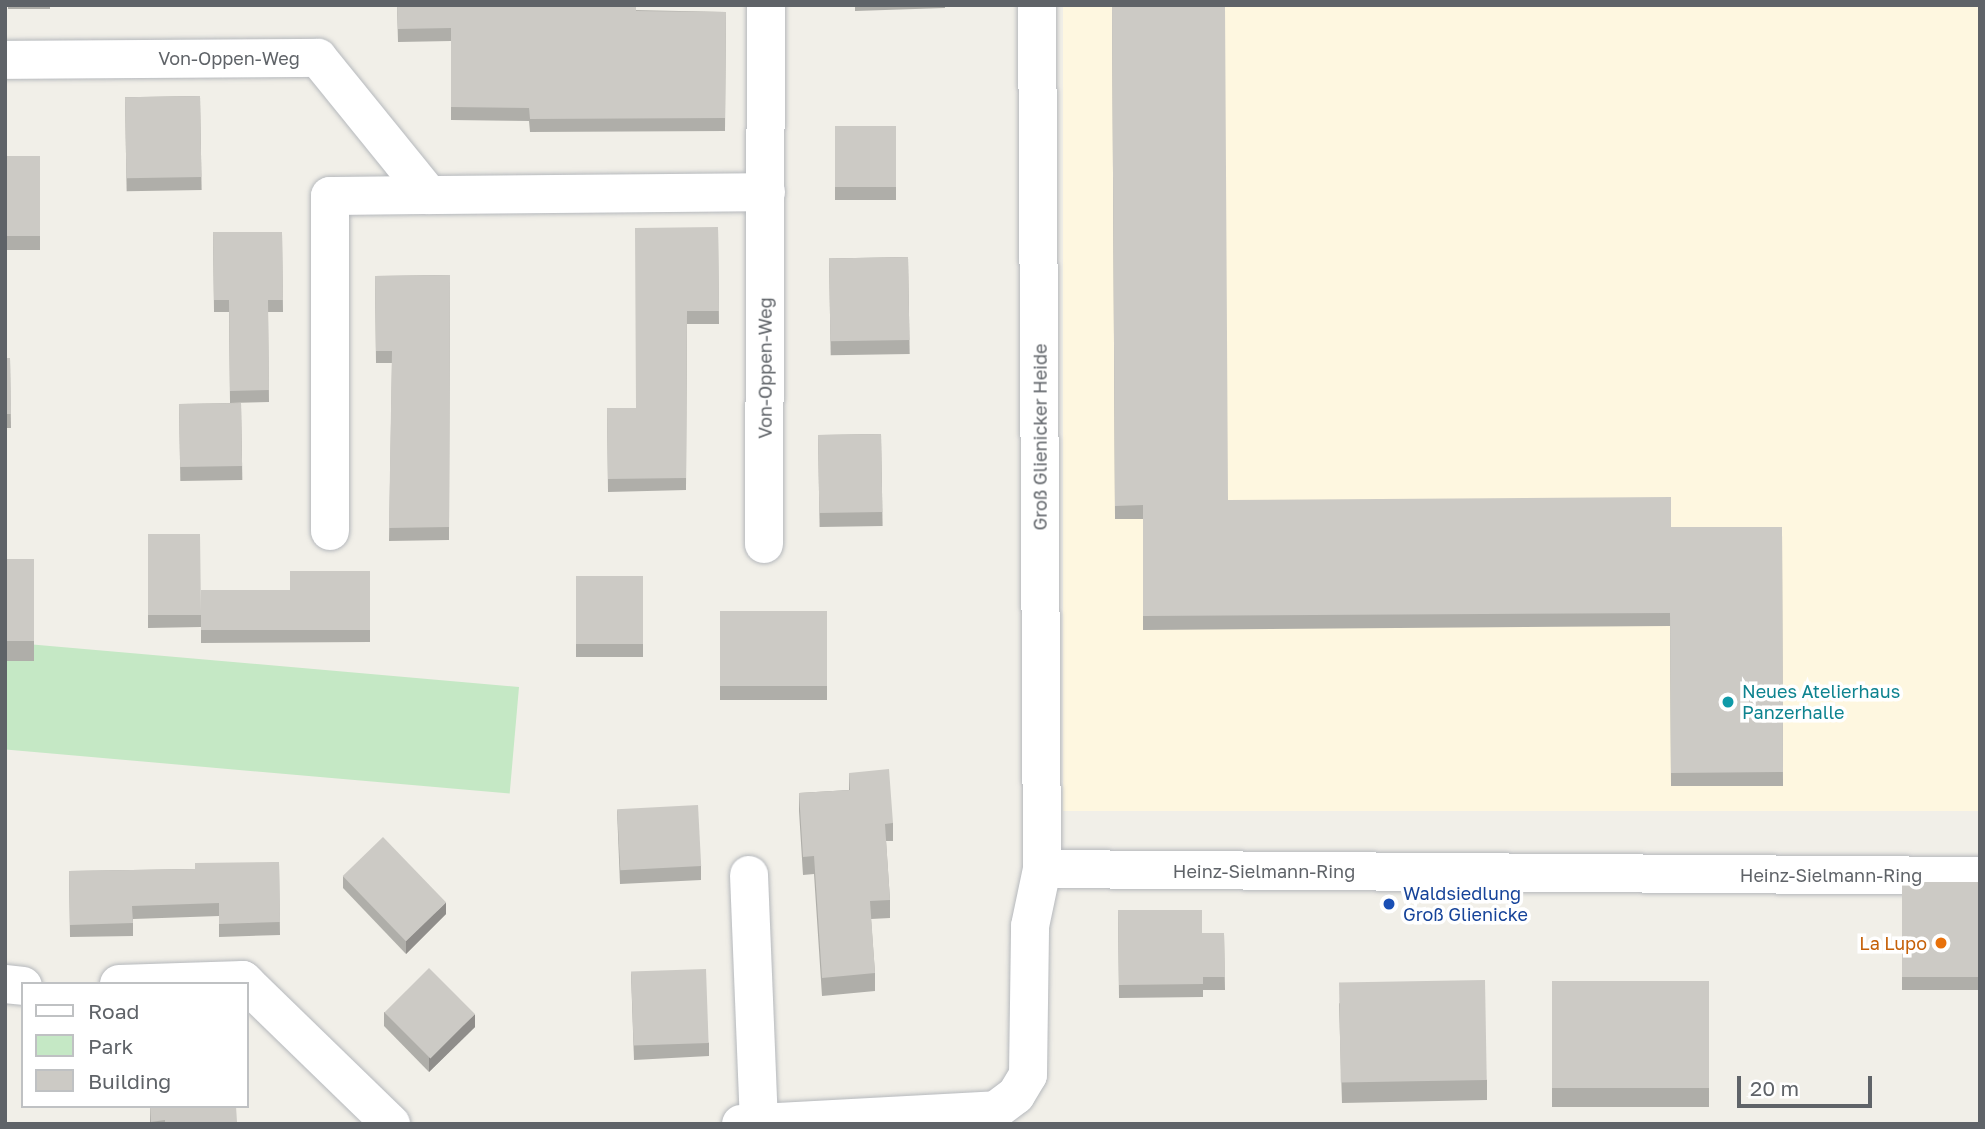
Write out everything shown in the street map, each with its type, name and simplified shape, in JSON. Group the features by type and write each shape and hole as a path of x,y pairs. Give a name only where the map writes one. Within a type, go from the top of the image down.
{"street":[{"name":"Von-Oppen-Weg","path":"764,544 766,5"},
{"name":"Groß Glienicker Heide","path":"1037,5 1042,869"},
{"name":"Von-Oppen-Weg","path":"5,60 318,58 429,195"},
{"path":"330,531 330,196 766,192"},
{"path":"741,1124 971,1114 996,1110 1016,1095 1028,1075 1031,1050 1030,926 1042,869"},
{"name":"Heinz-Sielmann-Ring","path":"1042,869 1980,876"},
{"path":"749,875 759,1123"},
{"path":"180,982 245,982"},
{"path":"248,985 391,1124"}],"shaded area":[{"path":"1063,5 1980,5 1980,811 1063,811"}],"green space":[{"path":"7,642 519,687 510,794 5,749"}],"building":[{"path":"397,5 636,5 636,11 726,12 725,118 530,119 529,108 451,107 451,28 398,29"},
{"path":"1112,5 1225,5 1228,500 1671,497 1671,527 1782,527 1783,772 1671,773 1670,613 1143,616 1143,505 1115,506"},
{"path":"200,96 201,177 126,178 125,97"},
{"path":"835,126 896,126 896,187 835,187"},
{"path":"5,156 40,156 40,236 5,236"},
{"path":"718,227 719,311 687,311 686,478 608,479 607,408 636,408 635,228"},
{"path":"213,232 282,232 283,300 268,300 269,390 230,391 229,300 214,300"},
{"path":"908,257 909,340 830,341 829,258"},
{"path":"450,275 449,527 389,528 392,351 376,351 375,276"},
{"path":"5,358 10,358 11,414 5,414"},
{"path":"241,403 242,466 180,467 179,404"},
{"path":"881,434 882,512 819,513 818,435"},
{"path":"148,534 200,534 201,612 201,590 290,590 290,571 370,571 370,630 201,630 201,615 148,615"},
{"path":"5,559 34,559 34,641 5,641"},
{"path":"576,576 643,576 643,644 576,644"},
{"path":"720,611 827,611 827,686 720,686"},
{"path":"889,769 893,823 885,824 890,900 870,901 875,973 822,978 814,856 803,857 799,793 850,790 849,773"},
{"path":"698,805 701,866 620,870 617,809"},
{"path":"383,837 446,902 406,941 343,876"},
{"path":"279,862 280,922 219,924 219,903 132,906 133,923 70,925 69,871 195,869 195,863"},
{"name":"La Lupo","path":"1902,882 1980,882 1980,977 1902,977"},
{"path":"1118,910 1202,910 1202,933 1224,933 1225,977 1203,977 1203,984 1119,985"},
{"path":"429,968 475,1014 430,1059 384,1013"},
{"path":"706,969 709,1043 634,1046 631,972"},
{"path":"1485,980 1487,1080 1341,1083 1339,983"},
{"path":"1552,981 1709,981 1709,1088 1552,1088"},
{"path":"150,1108 236,1108 237,1122 151,1122"}],"place":[{"name":"Neues Atelierhaus Panzerhalle","path":"1728,702"},
{"name":"Waldsiedlung Groß Glienicke","path":"1389,904"},
{"name":"La Lupo","path":"1941,943"}]}
